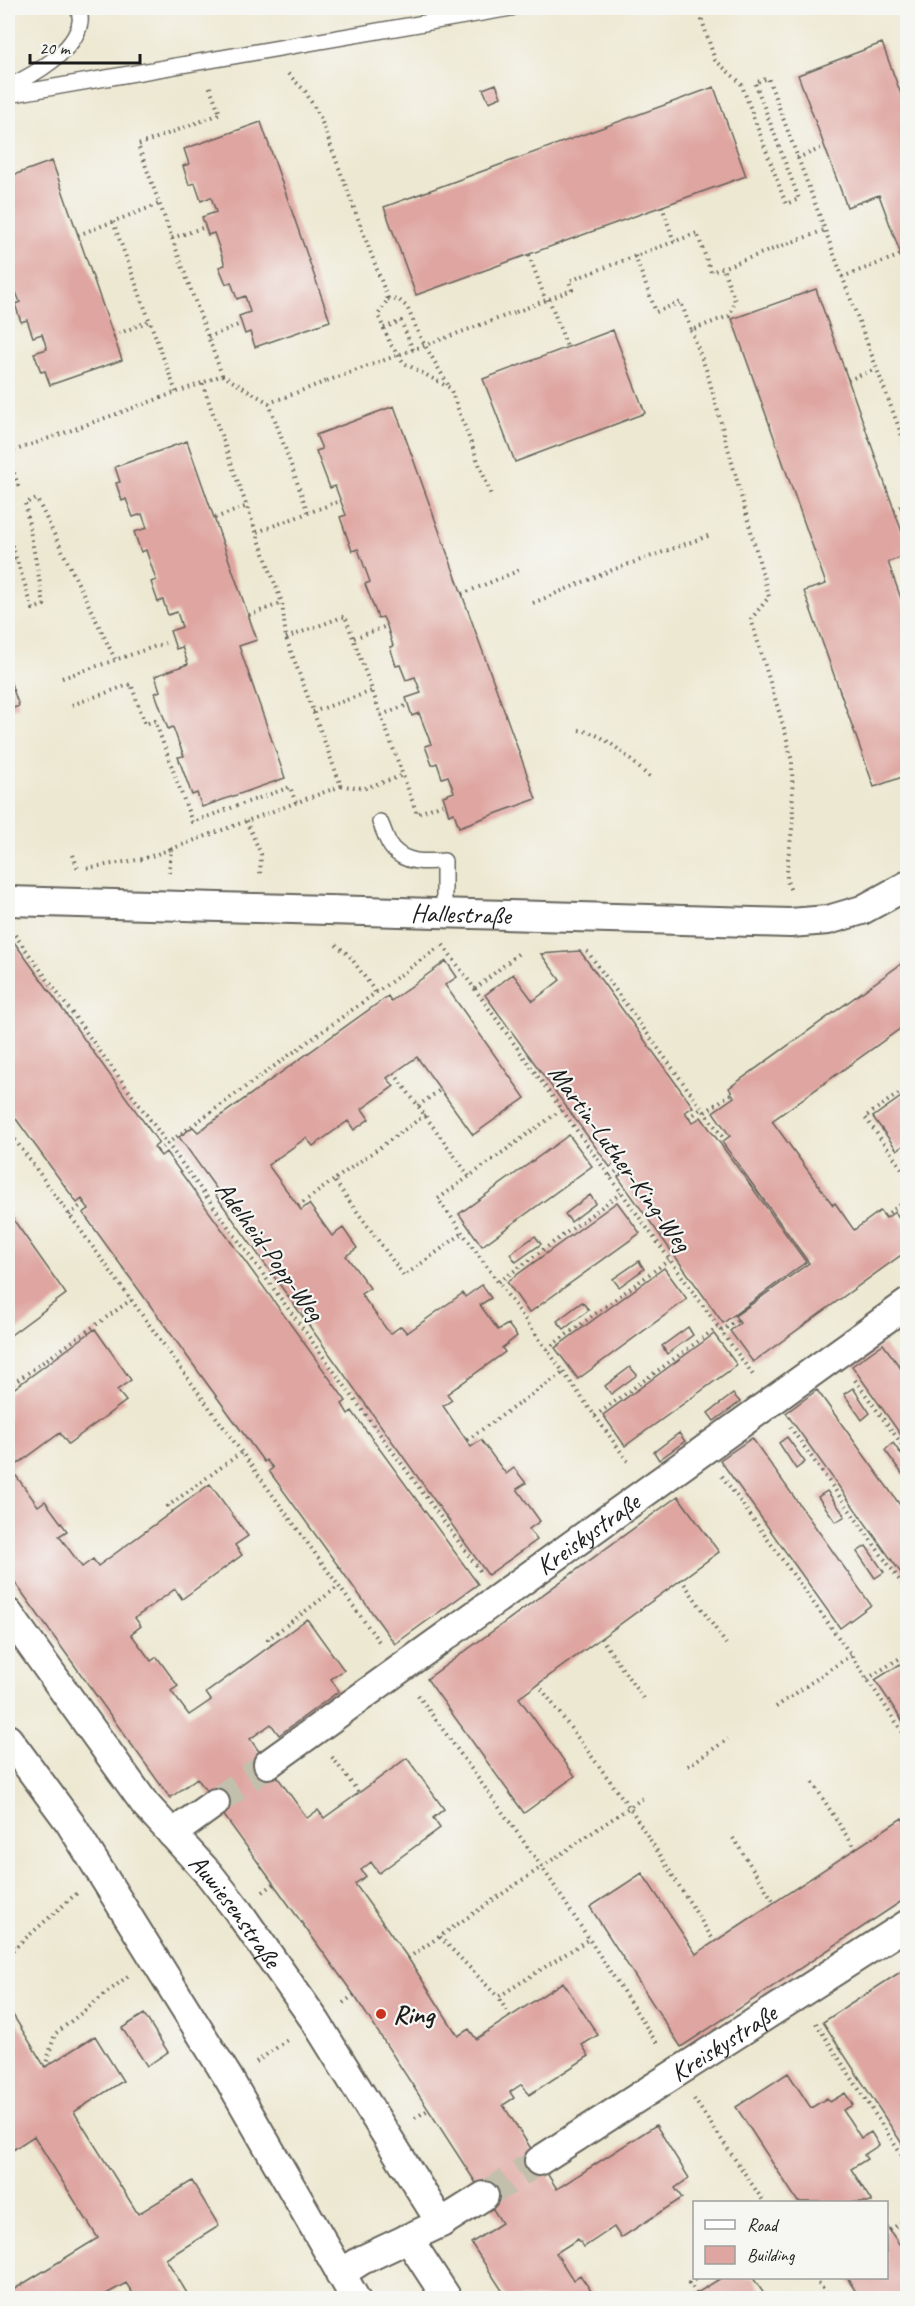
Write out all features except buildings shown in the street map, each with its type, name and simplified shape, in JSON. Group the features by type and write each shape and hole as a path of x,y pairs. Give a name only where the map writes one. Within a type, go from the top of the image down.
{"street":[{"name":"Hallestraße","path":"11,913 443,924 790,923 828,921 862,910 908,885"},
{"name":"Kreiskystraße","path":"268,1764 908,1304"},
{"name":"Auwiesenstraße","path":"8,1613 145,1804 238,1911 316,2022 441,2223"},
{"path":"9,1744 70,1823 229,2079 340,2274 356,2298"},
{"path":"172,1833 215,1803"},
{"name":"Kreiskystraße","path":"539,2161 908,1924"},
{"path":"340,2274 362,2260 441,2223 484,2196"},
{"path":"408,2238 447,2298"}],"lane":[{"path":"8,87 30,77 69,46 80,23 79,8"},
{"path":"8,95 511,8"},
{"path":"380,822 392,849 407,859 424,862 444,861 443,924"}],"path":[{"path":"698,8 715,60 741,83 786,204 799,199 755,83 768,78 908,452"},
{"path":"255,52 282,68 305,90 320,117 388,299"},
{"path":"200,62 220,114 138,145 222,375 269,403 308,513"},
{"path":"797,158 825,147"},
{"path":"78,235 159,204"},
{"path":"662,206 674,242"},
{"path":"113,222 176,392"},
{"path":"172,238 205,226"},
{"path":"269,403 572,291 569,281 697,233 711,272 825,230"},
{"path":"529,255 567,347"},
{"path":"842,277 901,255"},
{"path":"635,256 656,312 681,302 707,372 770,597 751,619 792,762 793,822 787,866 787,881 791,892"},
{"path":"691,330 729,316 735,301 723,268"},
{"path":"388,299 378,315 391,345 404,363 450,388"},
{"path":"388,299 399,300 407,307 420,337 450,388 491,495"},
{"path":"113,336 149,321"},
{"path":"384,328 401,321 413,350"},
{"path":"208,337 242,324"},
{"path":"848,380 876,369"},
{"path":"8,489 18,485 8,455 14,451 222,375"},
{"path":"202,382 282,603 286,638 341,786"},
{"path":"8,534 33,609 44,605 25,503 37,499 115,659"},
{"path":"257,532 340,501"},
{"path":"894,510 908,504"},
{"path":"214,518 248,506"},
{"path":"533,603 612,570 708,536"},
{"path":"8,561 16,558"},
{"path":"462,594 520,570"},
{"path":"249,615 282,603"},
{"path":"286,638 345,616 417,814 445,803"},
{"path":"354,638 387,626"},
{"path":"62,678 165,643"},
{"path":"72,705 131,684 145,724 155,721 192,822 290,787 296,803"},
{"path":"313,712 372,691"},
{"path":"381,715 408,705"},
{"path":"579,730 591,732 605,739 651,778"},
{"path":"80,872 101,864 143,859 341,786 365,788 404,775"},
{"path":"246,821 261,854 259,885"},
{"path":"169,883 171,849"},
{"name":"Adelheid-Popp-Weg","path":"11,913 14,934 500,1598"},
{"path":"157,1151 442,945 443,924"},
{"path":"336,945 349,955 376,993"},
{"name":"Martin-Luther-King-Weg","path":"442,945 908,1592"},
{"path":"585,949 725,1140"},
{"path":"475,989 519,953"},
{"path":"394,1073 469,1176"},
{"path":"908,1087 865,1118 908,1177"},
{"path":"418,1106 440,1090"},
{"path":"689,1118 732,1093"},
{"path":"561,1110 438,1198 649,1490"},
{"path":"298,1206 424,1115"},
{"path":"610,1176 621,1168"},
{"path":"334,1180 404,1276 463,1233"},
{"path":"499,1282 621,1193"},
{"path":"884,1216 908,1200"},
{"path":"69,1215 84,1203"},
{"path":"547,1349 669,1260"},
{"path":"8,1387 131,1300"},
{"path":"595,1416 720,1329 738,1320"},
{"path":"836,1355 908,1453"},
{"path":"467,1440 564,1372"},
{"path":"704,1450 851,1655 908,1740"},
{"path":"172,1512 168,1506 242,1452"},
{"path":"681,1579 726,1644"},
{"path":"272,1645 268,1639 339,1586"},
{"path":"601,1638 645,1700"},
{"path":"867,1679 908,1653"},
{"path":"776,1707 851,1655"},
{"path":"538,1684 630,1808 714,1941"},
{"path":"313,1732 359,1793"},
{"path":"688,1766 728,1739"},
{"path":"813,1783 855,1849"},
{"path":"408,1958 646,1796"},
{"path":"733,1838 774,1902"},
{"path":"8,1954 78,1893"},
{"path":"440,1937 498,1997 510,2016"},
{"path":"498,1997 589,1939"},
{"path":"8,1942 14,1948"},
{"path":"45,2067 55,2034 128,1976"},
{"path":"798,1994 908,2165"},
{"path":"890,2230 908,2218"},
{"path":"695,2279 690,2283 697,2293"},
{"path":"816,2279 830,2298"}],"tunnel":[{"path":"215,1803 268,1764"},
{"path":"484,2196 539,2161"}],"place":[{"name":"Ring","path":"381,2014"}]}
